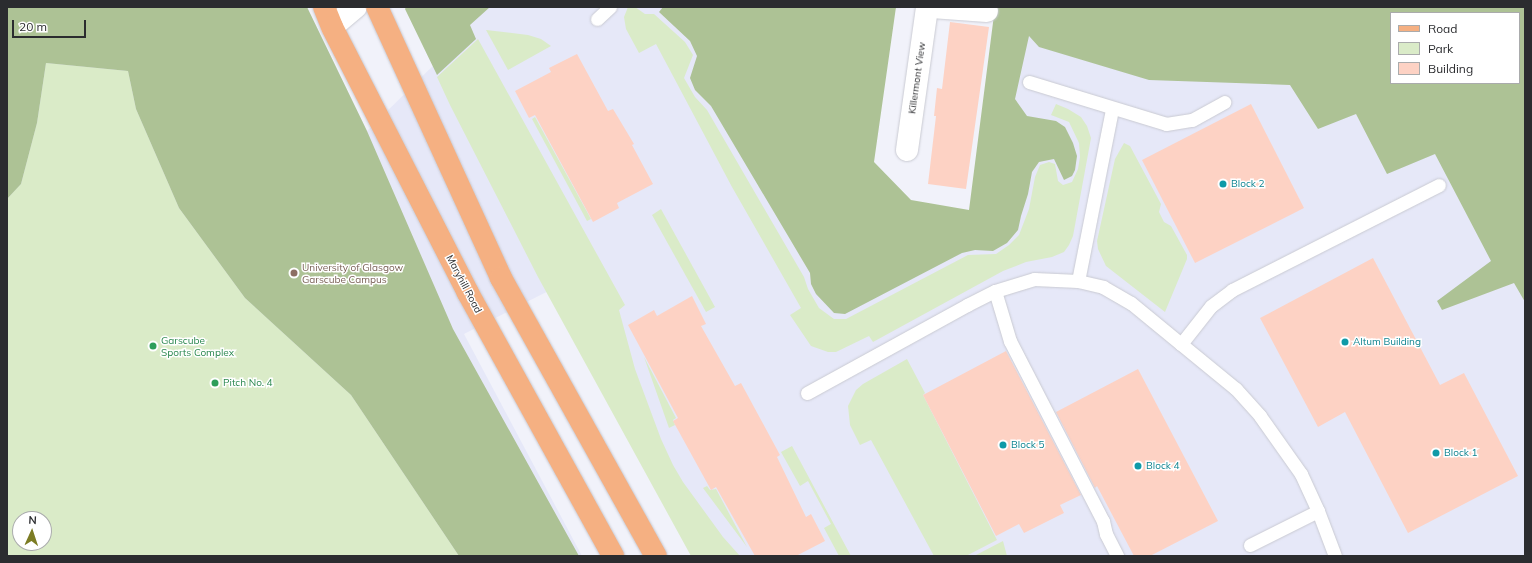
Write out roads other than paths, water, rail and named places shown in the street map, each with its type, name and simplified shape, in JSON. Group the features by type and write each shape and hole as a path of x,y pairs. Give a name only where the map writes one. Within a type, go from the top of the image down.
{"main road":[{"name":"Maryhill Road","path":"324,7 332,27 468,292 613,556"},
{"path":"377,7 501,278 656,556"}],"street":[{"path":"332,27 356,7"},
{"name":"Killermont View","path":"907,150 927,7"},
{"path":"932,7 987,11"}],"lane":[{"path":"598,19 610,7"},
{"path":"1029,82 1112,109 1166,124 1192,120 1224,102"},
{"path":"1078,281 1112,109"},
{"path":"1181,344 1210,306 1232,290 1439,185"},
{"path":"807,393 966,305 995,291 1034,279 1078,281 1103,287 1131,303 1236,389 1260,416 1301,474 1318,511 1335,556"},
{"path":"995,291 1010,341 1103,521 1106,534 1117,556"},
{"path":"1250,545 1318,511"}],"place":[{"name":"Block 2","path":"1223,184"},
{"name":"University of Glasgow Garscube Campus","path":"294,273"},
{"name":"Altum Building","path":"1345,342"},
{"name":"Garscube Sports Complex","path":"153,346"},
{"name":"Pitch No. 4","path":"215,383"},
{"name":"Block 5","path":"1003,445"},
{"name":"Block 1","path":"1436,453"},
{"name":"Block 4","path":"1138,466"}]}
